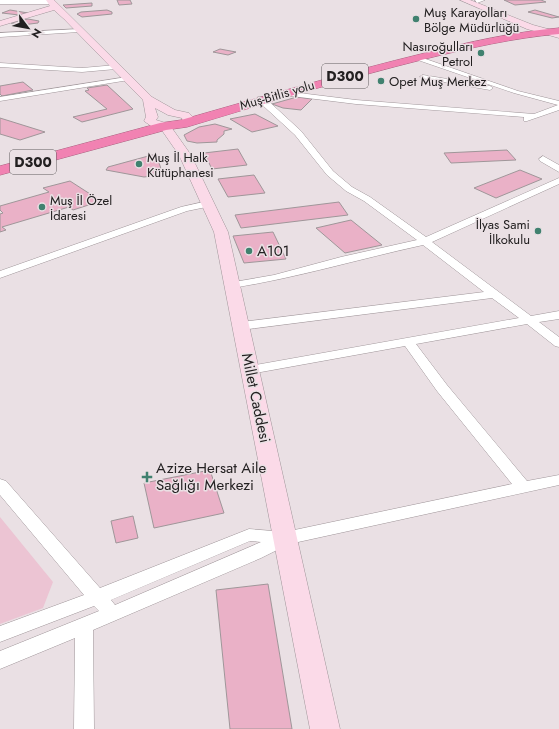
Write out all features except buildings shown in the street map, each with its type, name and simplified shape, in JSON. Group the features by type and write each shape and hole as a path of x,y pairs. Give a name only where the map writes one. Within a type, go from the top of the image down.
{"highway":[{"name":"Muş-Bitlis yolu","path":"0,160 111,130 163,119 178,125 261,99 545,26"},
{"name":"Muş-Bitlis yolu","path":"232,97 545,26"},
{"name":"Muş-Bitlis yolu","path":"0,171 163,119 193,107"}],"street":[{"path":"464,0 545,26"},
{"path":"478,0 545,26"},
{"path":"0,2 52,3 148,99 163,119"},
{"path":"0,24 52,3"},
{"path":"0,35 80,30"},
{"path":"417,58 516,92 559,103"},
{"path":"0,65 82,70 116,67"},
{"path":"423,77 516,92"},
{"path":"0,99 127,78"},
{"path":"284,94 534,116"},
{"path":"148,99 163,119"},
{"path":"261,99 298,133 330,173 349,189 367,199 531,320 559,343"},
{"path":"520,122 559,107"},
{"name":"Millet Caddesi","path":"163,119 185,155 221,232 325,729"},
{"path":"554,157 543,159 559,169"},
{"path":"232,285 276,278 341,260 425,242 559,180"},
{"path":"0,275 184,209 208,204"},
{"path":"241,326 494,294"},
{"path":"250,370 559,315"},
{"path":"408,342 442,388 524,488"},
{"path":"0,660 255,553 285,538 559,480"},
{"path":"0,485 112,614"},
{"path":"0,634 98,597 249,534 285,538"},
{"path":"84,626 84,729"}],"shaded area":[{"path":"0,517 53,582 43,608 0,624"}],"place":[{"name":"Muş Karayolları Bölge Müdürlüğü","path":"416,19"},
{"name":"Nasıroğulları Petrol","path":"481,53"},
{"name":"Opet Muş Merkez","path":"381,81"},
{"name":"Muş İl Halk Kütüphanesi","path":"139,164"},
{"name":"Muş İl Özel İdaresi","path":"42,207"},
{"name":"İlyas Sami İlkokulu","path":"538,231"},
{"name":"A101","path":"249,251"},
{"name":"Azize Hersat Aile Sağlığı Merkezi","path":"147,477"}]}
